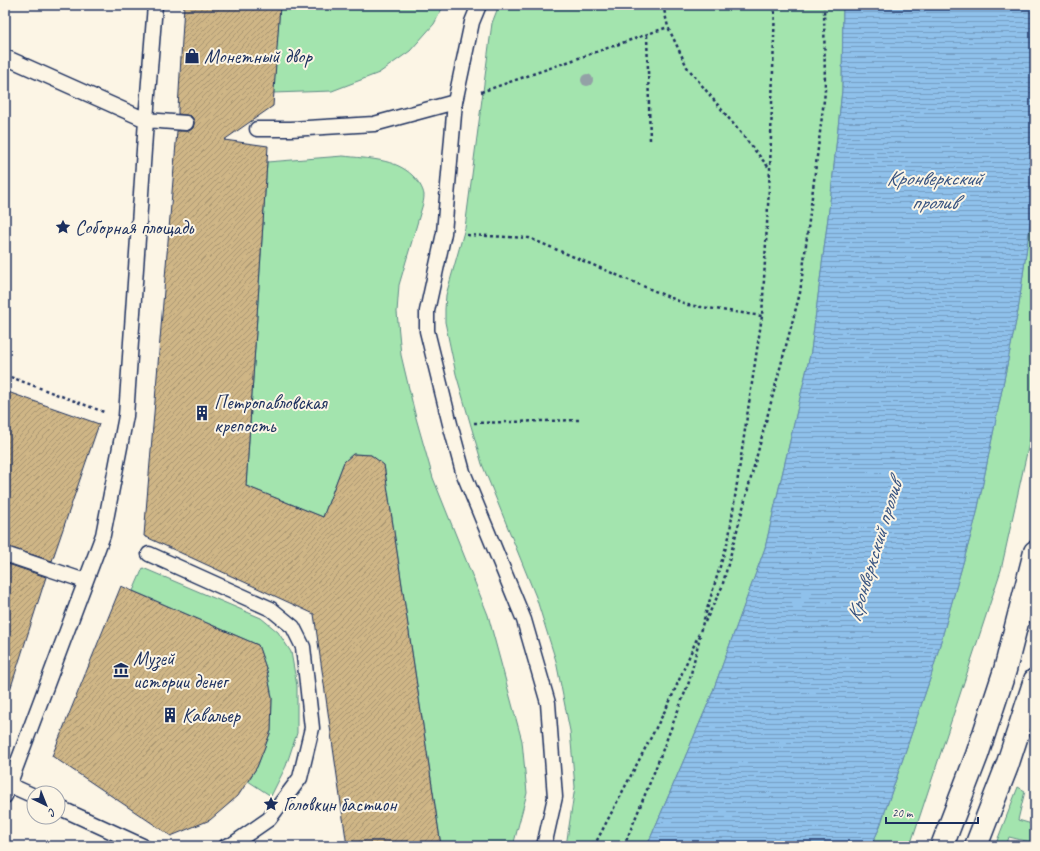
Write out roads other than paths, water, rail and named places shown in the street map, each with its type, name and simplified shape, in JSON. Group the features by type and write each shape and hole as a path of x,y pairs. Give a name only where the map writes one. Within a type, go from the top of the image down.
{"main road":[{"path":"942,846 977,755 1005,670 1035,552"},
{"path":"976,846 1007,766 1035,680"}],"lane":[{"path":"26,794 6,788 103,536 126,416 155,5"},
{"path":"478,5 472,22 455,102 444,233 426,311 428,331 463,472 524,620 548,703 555,797 544,846"},
{"path":"5,57 146,120 186,123"},
{"path":"257,129 291,129 374,124 455,102"},
{"path":"5,554 85,581"},
{"path":"149,554 272,609 292,627 303,647 312,728 300,778 269,819 233,844 226,846"},
{"path":"66,811 143,846"}],"water":[{"name":"Кронверкский пролив","path":"843,5 1035,5 1035,208 1031,217 1018,311 976,517 931,676 879,829 871,846 647,846 710,699 765,548 811,351 831,194 842,90"}],"place":[{"name":"Монетный двор","path":"192,56"},
{"name":"Соборная площадь","path":"63,227"},
{"name":"Петропавловская крепость","path":"202,413"},
{"name":"Музей истории денег","path":"121,670"},
{"name":"Кавальер","path":"170,715"},
{"name":"Головкин бастион","path":"271,804"}]}
